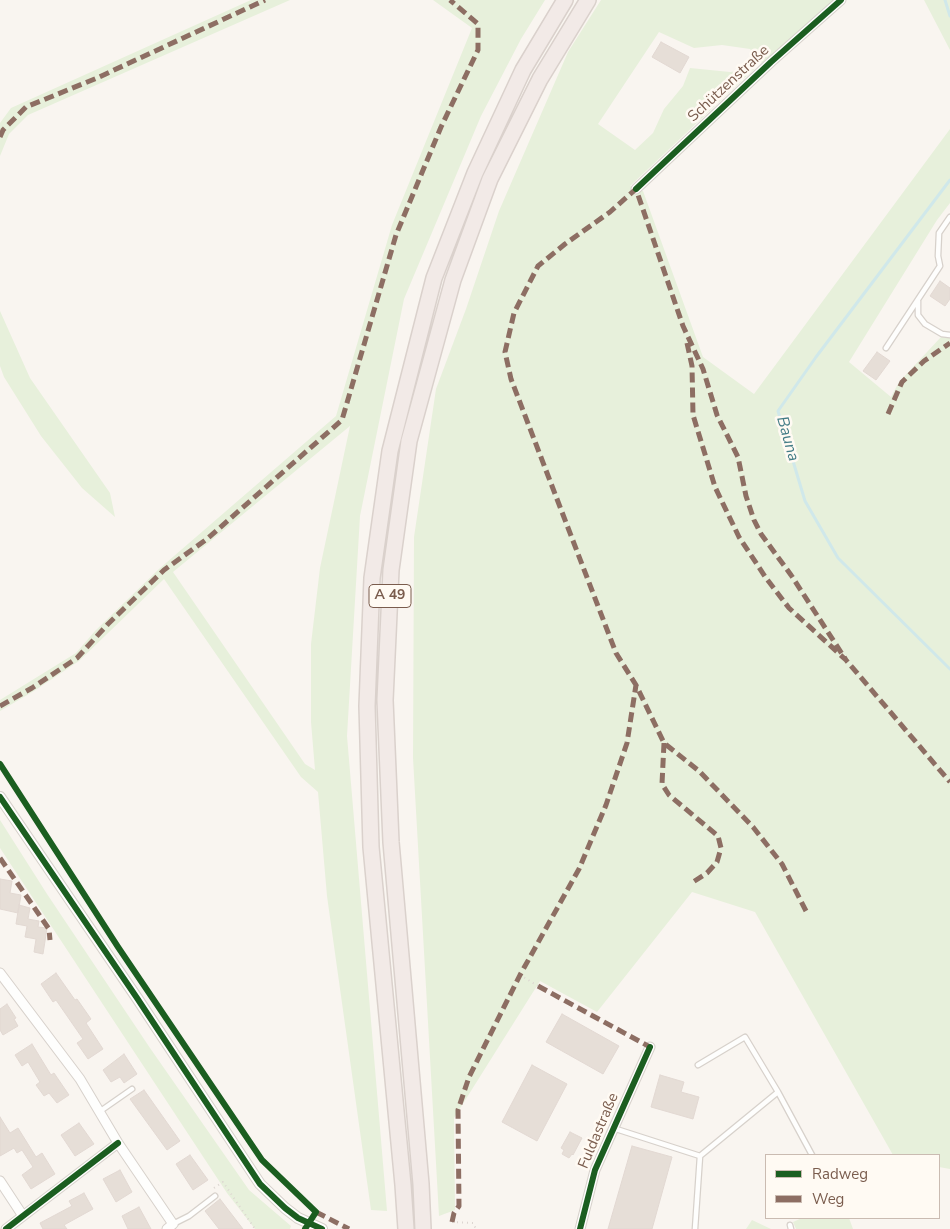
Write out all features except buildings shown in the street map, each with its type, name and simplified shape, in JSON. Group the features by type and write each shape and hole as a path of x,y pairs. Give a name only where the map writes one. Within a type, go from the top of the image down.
{"highway":[{"name":"A 49","path":"406,1229 404,1185 371,846 367,706 372,578 390,451 434,278 475,173 523,70 565,0"},
{"name":"A 49","path":"423,1229 421,1184 391,842 385,700 391,570 410,441 454,280 490,179 540,79 588,0"}],"street":[{"name":"Schützenstraße","path":"636,189 771,62 841,0"},
{"path":"0,797 137,998 260,1184 298,1218 322,1229"},
{"path":"0,972 80,1078 170,1226"},
{"name":"Fuldastraße","path":"580,1229 595,1170 650,1046"},
{"path":"6,1229 118,1143"},
{"path":"0,1182 23,1216"}],"lane":[{"path":"886,348 940,266 938,256 940,233 943,225 950,217"},
{"path":"918,300 918,315 925,324 942,334 950,335"},
{"path":"698,1065 746,1037 811,1154"},
{"path":"99,1112 132,1089"},
{"path":"695,1229 700,1156 778,1092"},
{"path":"613,1128 700,1156"},
{"path":"170,1226 189,1216 215,1196"}],"path":[{"path":"520,975 538,986"},
{"path":"210,1191 223,1182 255,1229"},
{"path":"452,1222 474,1223 476,1229"}],"green space":[{"path":"251,0 290,0 28,115 9,134 0,156 0,123 11,108"},
{"path":"433,0 545,0 521,39 481,116 404,299 360,516 347,736 387,1211 371,1210 327,896 318,792 301,777 164,579 79,661 0,711 0,700 76,653 95,631 159,569 336,416 392,225 472,28","holes":["350,426 320,568 311,644 311,722 315,770 305,764 173,572"]},
{"path":"601,0 836,0 762,63 750,49 722,45 694,48 659,32 598,124 635,150 653,133 664,109 683,86 690,68 730,72 754,69 630,186 643,191 703,357 754,394 950,129 950,203 937,220 849,362 891,397 899,382 941,337 950,338 950,1169 940,1167 940,1154 892,1154 755,912 692,892 597,1012 540,981 454,1118 455,1210 439,1216 413,758 414,537 436,389 466,309 499,211 568,52"},
{"path":"924,0 950,0 950,50"},
{"path":"0,311 30,378 110,493 115,517 82,488 41,436 4,377 0,366"},
{"path":"0,820 150,1048 249,1190 291,1226 290,1229 255,1229 227,1193 0,848"},
{"path":"800,1219 849,1219 853,1229 796,1229 793,1222"},
{"path":"752,1220 771,1229 746,1229"}],"waterway":[{"name":"Bauna","path":"945,0 950,16"},
{"name":"Bauna","path":"950,180 816,357 778,411 805,501 838,558 950,669"}],"marked path":[{"path":"0,137 3,130 26,107 97,78 265,0"},
{"path":"0,706 32,688 77,658 108,624 164,570 207,539 342,420 396,235 441,127 478,50 478,24 450,0"},
{"path":"806,911 782,864 753,827 699,771 664,743 636,685 616,653 511,379 505,352 514,313 538,266 610,212 636,189 683,326 703,369 717,415 738,457 746,496 754,520 761,534 791,575 846,660"},
{"path":"687,343 692,366 693,415 715,487 739,537 766,578 789,608 846,660 950,782"},
{"path":"888,414 902,382 924,361 950,343"},
{"path":"452,1222 454,1213 459,1206 458,1110 469,1077 520,975 579,869 606,805 627,743 636,685"},
{"path":"664,743 662,784 669,795 718,836 721,848 717,862 707,873 693,882"},
{"path":"0,858 49,929 50,940"},
{"path":"538,986 650,1047"},
{"path":"316,1212 349,1229"}],"cycle path":[{"path":"636,189 771,62 841,0"},
{"path":"0,764 118,947 262,1160 316,1212 305,1229"},
{"path":"0,797 137,998 260,1184 298,1218 322,1229"},
{"path":"580,1229 595,1170 650,1047"},
{"path":"6,1229 118,1143"}]}
